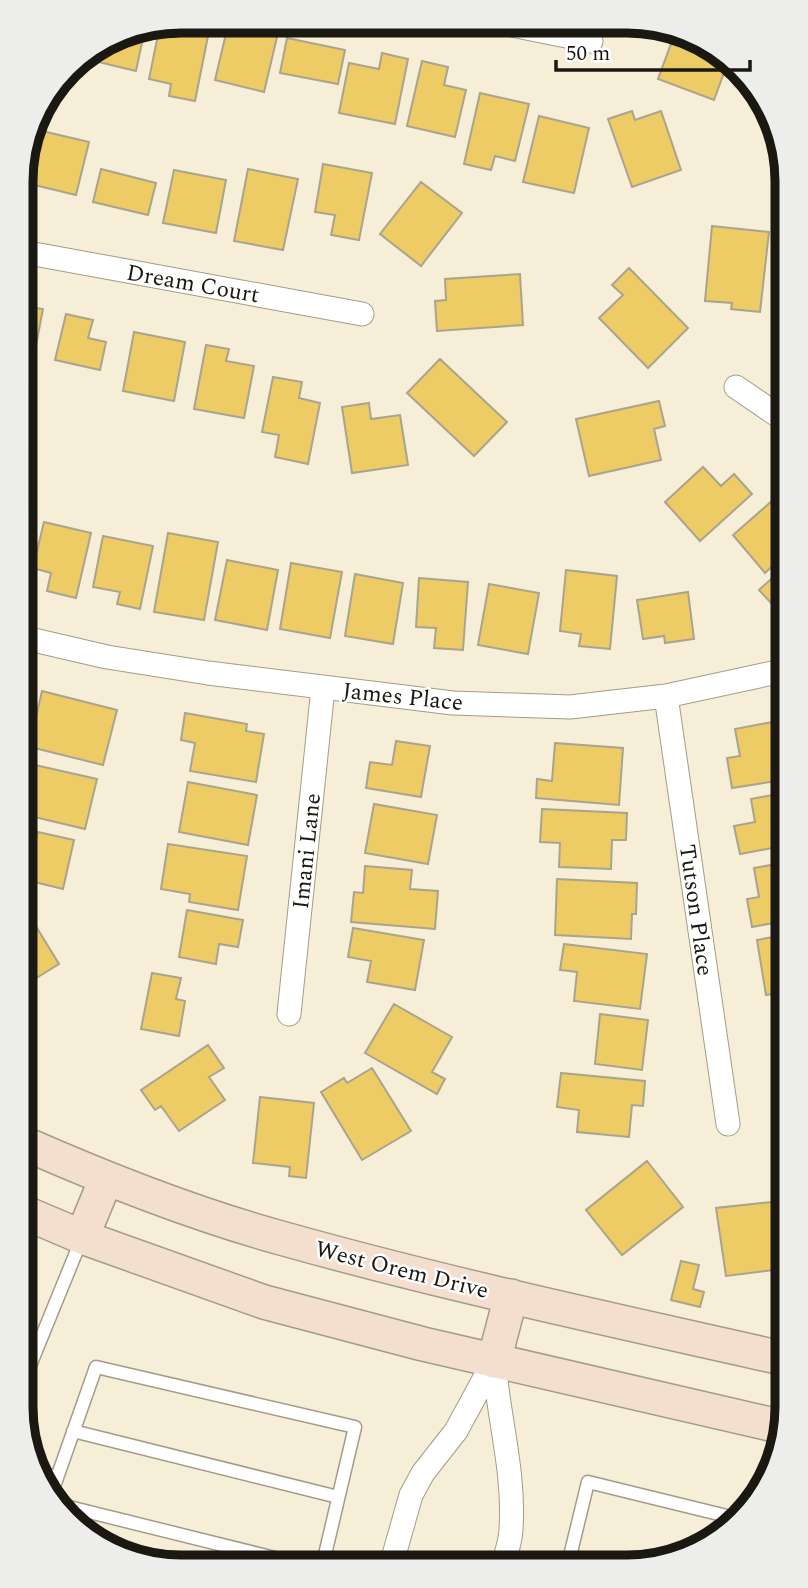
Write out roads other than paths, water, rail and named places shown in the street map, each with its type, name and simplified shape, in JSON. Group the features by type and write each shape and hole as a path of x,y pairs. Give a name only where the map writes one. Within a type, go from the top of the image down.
{"main road":[{"name":"West Orem Drive","path":"33,1147 106,1179 281,1238 511,1296 774,1356"},
{"path":"82,1237 106,1179"},
{"path":"33,1216 82,1237 264,1302 423,1344 773,1425"},
{"path":"494,1361 511,1296"}],"street":[{"path":"551,33 591,41"},
{"name":"Dream Court","path":"33,254 362,314"},
{"path":"736,387 775,413"},
{"name":"James Place","path":"33,640 107,657 323,688 453,703 570,707 666,696 775,673"},
{"name":"Imani Lane","path":"289,1014 323,688"},
{"name":"Tutson Place","path":"666,696 728,1124"},
{"path":"494,1361 508,1469 512,1530 506,1555"},
{"path":"394,1555 411,1495 423,1473 456,1431 494,1361"}],"lane":[{"path":"33,1358 82,1237"},
{"path":"55,1482 96,1367 355,1427 325,1555"},
{"path":"73,1431 338,1497"},
{"path":"51,1475 56,1477"},
{"path":"570,1555 588,1482 726,1516"},
{"path":"74,1508 263,1555"}]}
